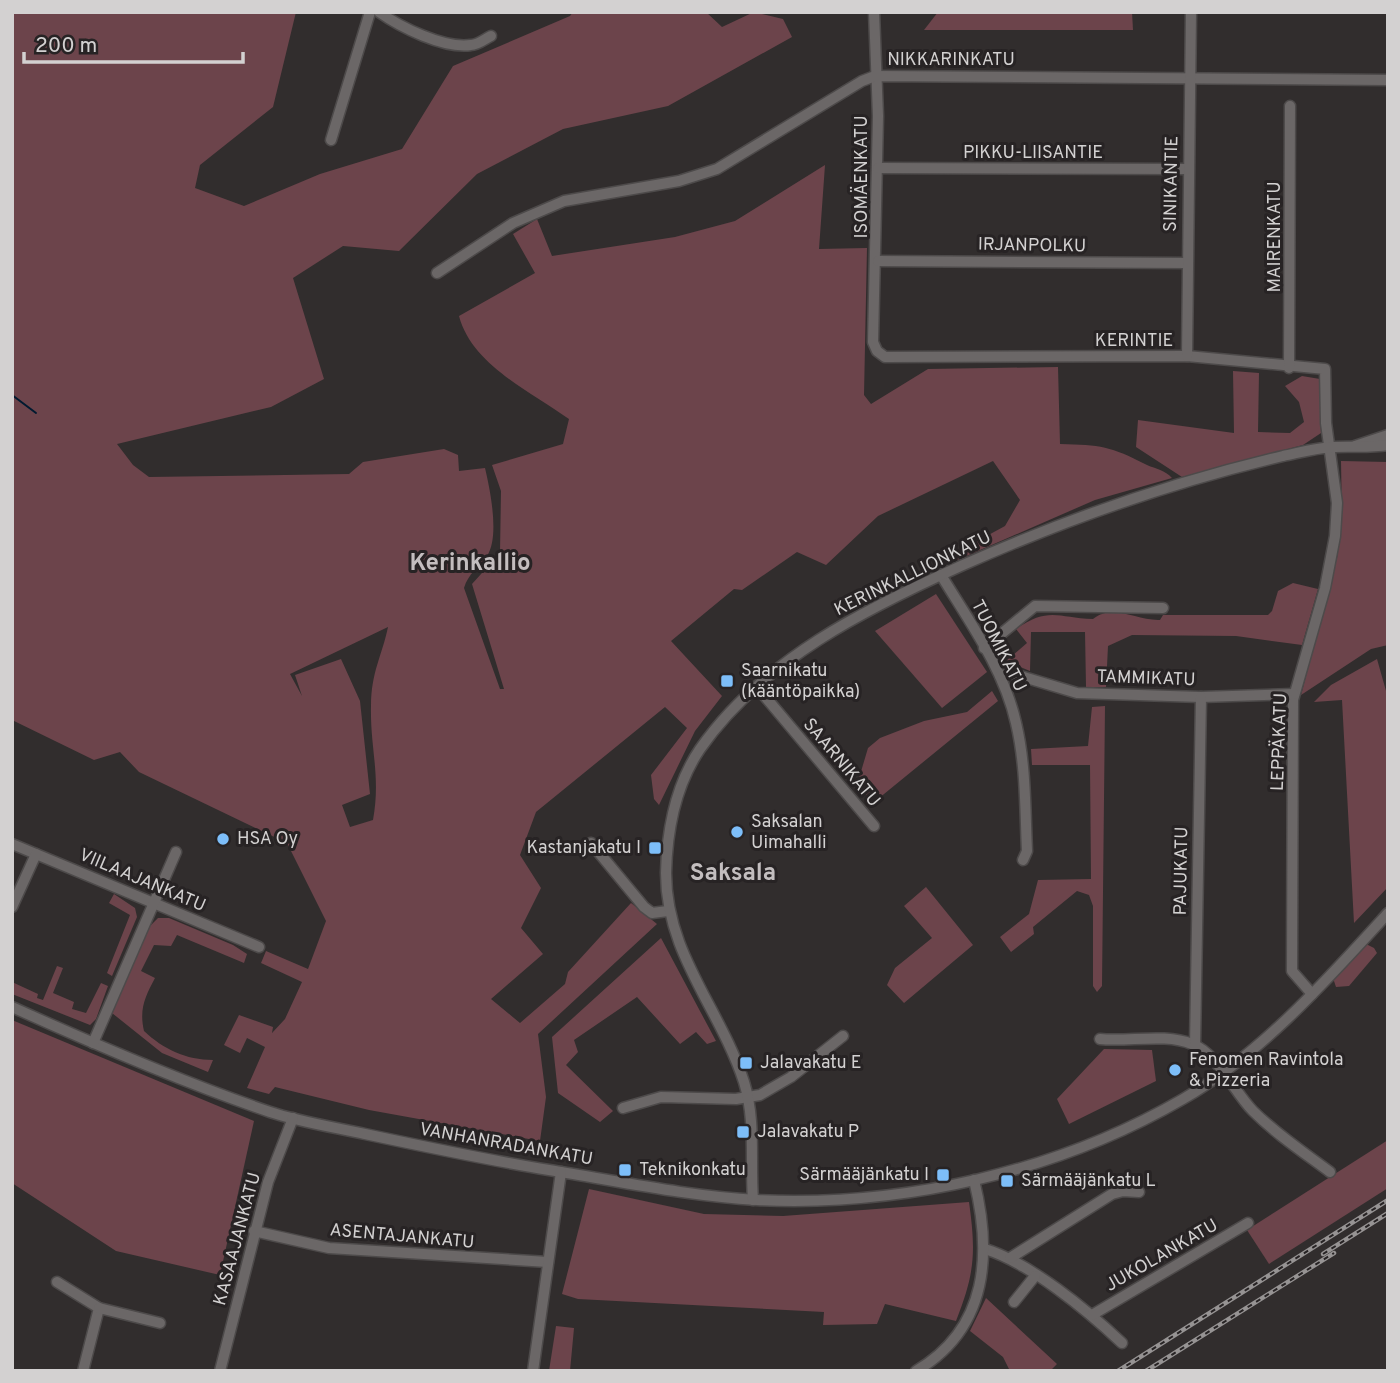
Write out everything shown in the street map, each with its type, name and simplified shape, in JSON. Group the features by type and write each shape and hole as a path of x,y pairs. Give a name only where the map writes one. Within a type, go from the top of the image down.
{"street":[{"path":"331,140 370,12"},
{"path":"379,12 425,36 459,45 473,46 491,36"},
{"name":"ISOMÄENKATU","path":"873,342 878,168 875,76 877,32 874,12"},
{"name":"SINIKANTIE","path":"1186,356 1191,12"},
{"name":"NIKKARINKATU","path":"438,273 513,223 564,201 679,181 717,169 862,80 875,76 1388,80"},
{"name":"MAIRENKATU","path":"1289,368 1290,106"},
{"name":"PIKKU-LIISANTIE","path":"878,168 1188,169"},
{"name":"IRJANPOLKU","path":"877,261 1187,263"},
{"name":"KERINTIE","path":"873,342 874,348 885,357 1186,356 1289,368 1325,369 1326,423 1332,447"},
{"name":"KERINKALLIONKATU","path":"1352,448 1388,435"},
{"name":"KERINKALLIONKATU","path":"753,1200 754,1150 747,1097 716,1015 678,946 668,911 668,834 683,779 716,728 757,687 842,624 1056,524 1139,496 1283,456 1332,447 1388,444"},
{"name":"LEPPÄKATU","path":"1312,994 1292,971 1294,694 1321,605 1335,536 1337,503 1332,447"},
{"name":"TUOMIKATU","path":"942,575 1000,676 1016,722 1023,770 1027,851 1023,860"},
{"path":"984,648 1035,606 1163,608"},
{"name":"TAMMIKATU","path":"1000,676 1010,673 1077,693 1201,697 1294,694"},
{"name":"SAARNIKATU","path":"757,687 874,826"},
{"name":"PAJUKATU","path":"1195,1045 1201,697"},
{"path":"591,843 643,907 652,913 668,911"},
{"name":"VIILAAJANKATU","path":"12,844 259,947"},
{"path":"93,1043 176,852"},
{"path":"12,908 36,854"},
{"name":"VANHANRADANKATU","path":"12,1007 93,1043 293,1118 468,1156 683,1193 753,1200 866,1197 974,1180 1098,1141 1185,1098 1266,1038 1388,914"},
{"path":"623,1108 661,1097 747,1097 777,1087 843,1036"},
{"path":"1100,1039 1174,1040 1195,1045 1222,1073 1251,1110 1330,1172"},
{"name":"KASAAJANKATU","path":"220,1371 268,1182 293,1118"},
{"path":"533,1371 561,1172"},
{"path":"916,1371 947,1346 966,1321 976,1302 985,1249 974,1180"},
{"path":"1010,1258 1112,1195 1123,1191 1139,1192"},
{"name":"JUKOLANKATU","path":"1092,1315 1248,1223"},
{"name":"ASENTAJANKATU","path":"254,1231 329,1248 548,1262"},
{"path":"985,1249 1010,1258 1092,1315 1122,1343"},
{"path":"1014,1302 1035,1276"},
{"path":"57,1282 99,1308 160,1323"},
{"path":"83,1371 99,1308"}],"shaded area":[{"path":"12,12 296,12 273,107 200,165 195,188 244,206 320,174 402,149 453,66 570,16 573,12 706,12 722,27 754,12 783,19 792,37 668,106 563,129 477,174 399,251 343,246 293,278 324,379 271,407 117,444 133,465 149,477 349,474 363,462 444,449 458,455 459,471 485,468 493,513 493,537 487,556 464,588 500,689 504,689 472,584 500,553 501,491 492,465 563,444 569,419 489,363 476,349 459,316 535,273 513,234 537,219 552,256 675,237 735,221 825,165 819,249 867,248 864,395 871,404 928,369 1058,367 1060,444 1114,450 1163,471 1172,478 1095,500 948,564 946,558 1005,526 1020,500 993,461 878,516 826,565 797,552 742,590 734,589 671,641 722,696 695,731 659,805 654,799 651,775 687,728 665,707 536,812 520,855 541,888 521,928 543,954 491,999 520,1023 565,984 568,972 631,903 657,924 538,1034 546,1097 540,1141 369,1110 275,1087 269,1094 247,1088 265,1047 247,1038 240,1053 224,1045 239,1015 273,1027 272,1033 285,1019 302,982 261,963 266,951 308,969 326,921 287,843 139,772 120,752 94,760 12,720","holes":["388,627 371,694 376,776 373,820 350,827 342,805 370,794 360,701 341,659 295,675 302,696 290,674"]},
{"path":"938,12 1132,12 1133,30 924,30"},
{"path":"1233,371 1259,373 1258,432 1290,433 1304,422 1299,402 1285,386 1302,376 1320,379 1321,433 1303,445 1182,477 1136,447 1138,420 1234,433"},
{"path":"1341,461 1388,462 1388,645 1371,649 1301,695 1337,558 1342,520"},
{"path":"1293,583 1318,589 1302,645 1236,636 1132,635 1108,646 1106,687 1086,687 1085,632 1031,632 1030,671 1006,661 1027,643 1016,629 1046,615 1093,619 1101,614 1117,613 1160,620 1163,615 1268,615 1272,611 1278,591"},
{"path":"936,594 987,672 942,708 875,631"},
{"path":"1377,659 1388,698 1388,887 1354,923 1342,700 1314,702 1331,685"},
{"path":"992,691 998,701 873,803 857,785 868,748 880,738 924,721 967,712"},
{"path":"1105,706 1102,986 1097,992 1093,986 1093,906 1089,895 1077,891 1033,927 1034,934 1011,952 1000,937 1029,914 1038,880 1091,879 1090,765 1032,765 1031,749 1088,746 1092,707"},
{"path":"926,887 973,945 904,1003 887,985 895,968 932,938 904,906"},
{"path":"114,894 135,908 137,917 112,976 107,973 130,915 109,903"},
{"path":"158,918 169,918 233,945 247,954 244,963 177,935 171,946 154,945 141,971 155,978 144,1003 144,1031 176,1052 213,1060 208,1072 162,1053 112,1013 149,927"},
{"path":"661,938 716,1041 707,1044 696,1032 680,1044 637,997 574,1040 578,1052 566,1065 613,1111 600,1122 558,1093 552,1037"},
{"path":"1366,944 1377,953 1349,986 1336,987 1333,978"},
{"path":"57,966 63,968 53,993 74,1002 72,1009 86,1013 101,983 108,986 96,1019 90,1025 12,994 12,982 38,994 37,998 43,1000"},
{"path":"12,1020 254,1121 220,1275 116,1251 12,1183"},
{"path":"1104,1049 1152,1050 1156,1081 1069,1124 1057,1099"},
{"path":"1388,1140 1388,1188 1269,1264 1247,1230"},
{"path":"589,1189 704,1214 783,1216 969,1202 973,1249 967,1289 956,1321 885,1304 877,1324 823,1325 824,1312 578,1299 562,1294"},
{"path":"986,1298 1057,1364 1050,1371 1010,1371 1003,1357 970,1331"},
{"path":"556,1326 574,1328 570,1371 549,1371"}],"waterway":[{"path":"12,395 36,413"}],"railway":[{"path":"1118,1371 1388,1200"},
{"path":"1323,1254 1388,1213"},
{"path":"1146,1371 1334,1253"}],"place":[{"name":"Saarnikatu (kääntöpaikka)","path":"727,681"},
{"name":"Saksalan Uimahalli","path":"737,832"},
{"name":"HSA Oy","path":"223,839"},
{"name":"Kastanjakatu I","path":"655,848"},
{"name":"Jalavakatu E","path":"746,1063"},
{"name":"Fenomen Ravintola & Pizzeria","path":"1175,1070"},
{"name":"Jalavakatu P","path":"743,1132"},
{"name":"Teknikonkatu","path":"625,1170"},
{"name":"Särmääjänkatu I","path":"943,1175"},
{"name":"Särmääjänkatu L","path":"1007,1181"}],"district":[{"name":"Kerinkallio","path":"470,564"},
{"name":"Saksala","path":"733,874"}]}
